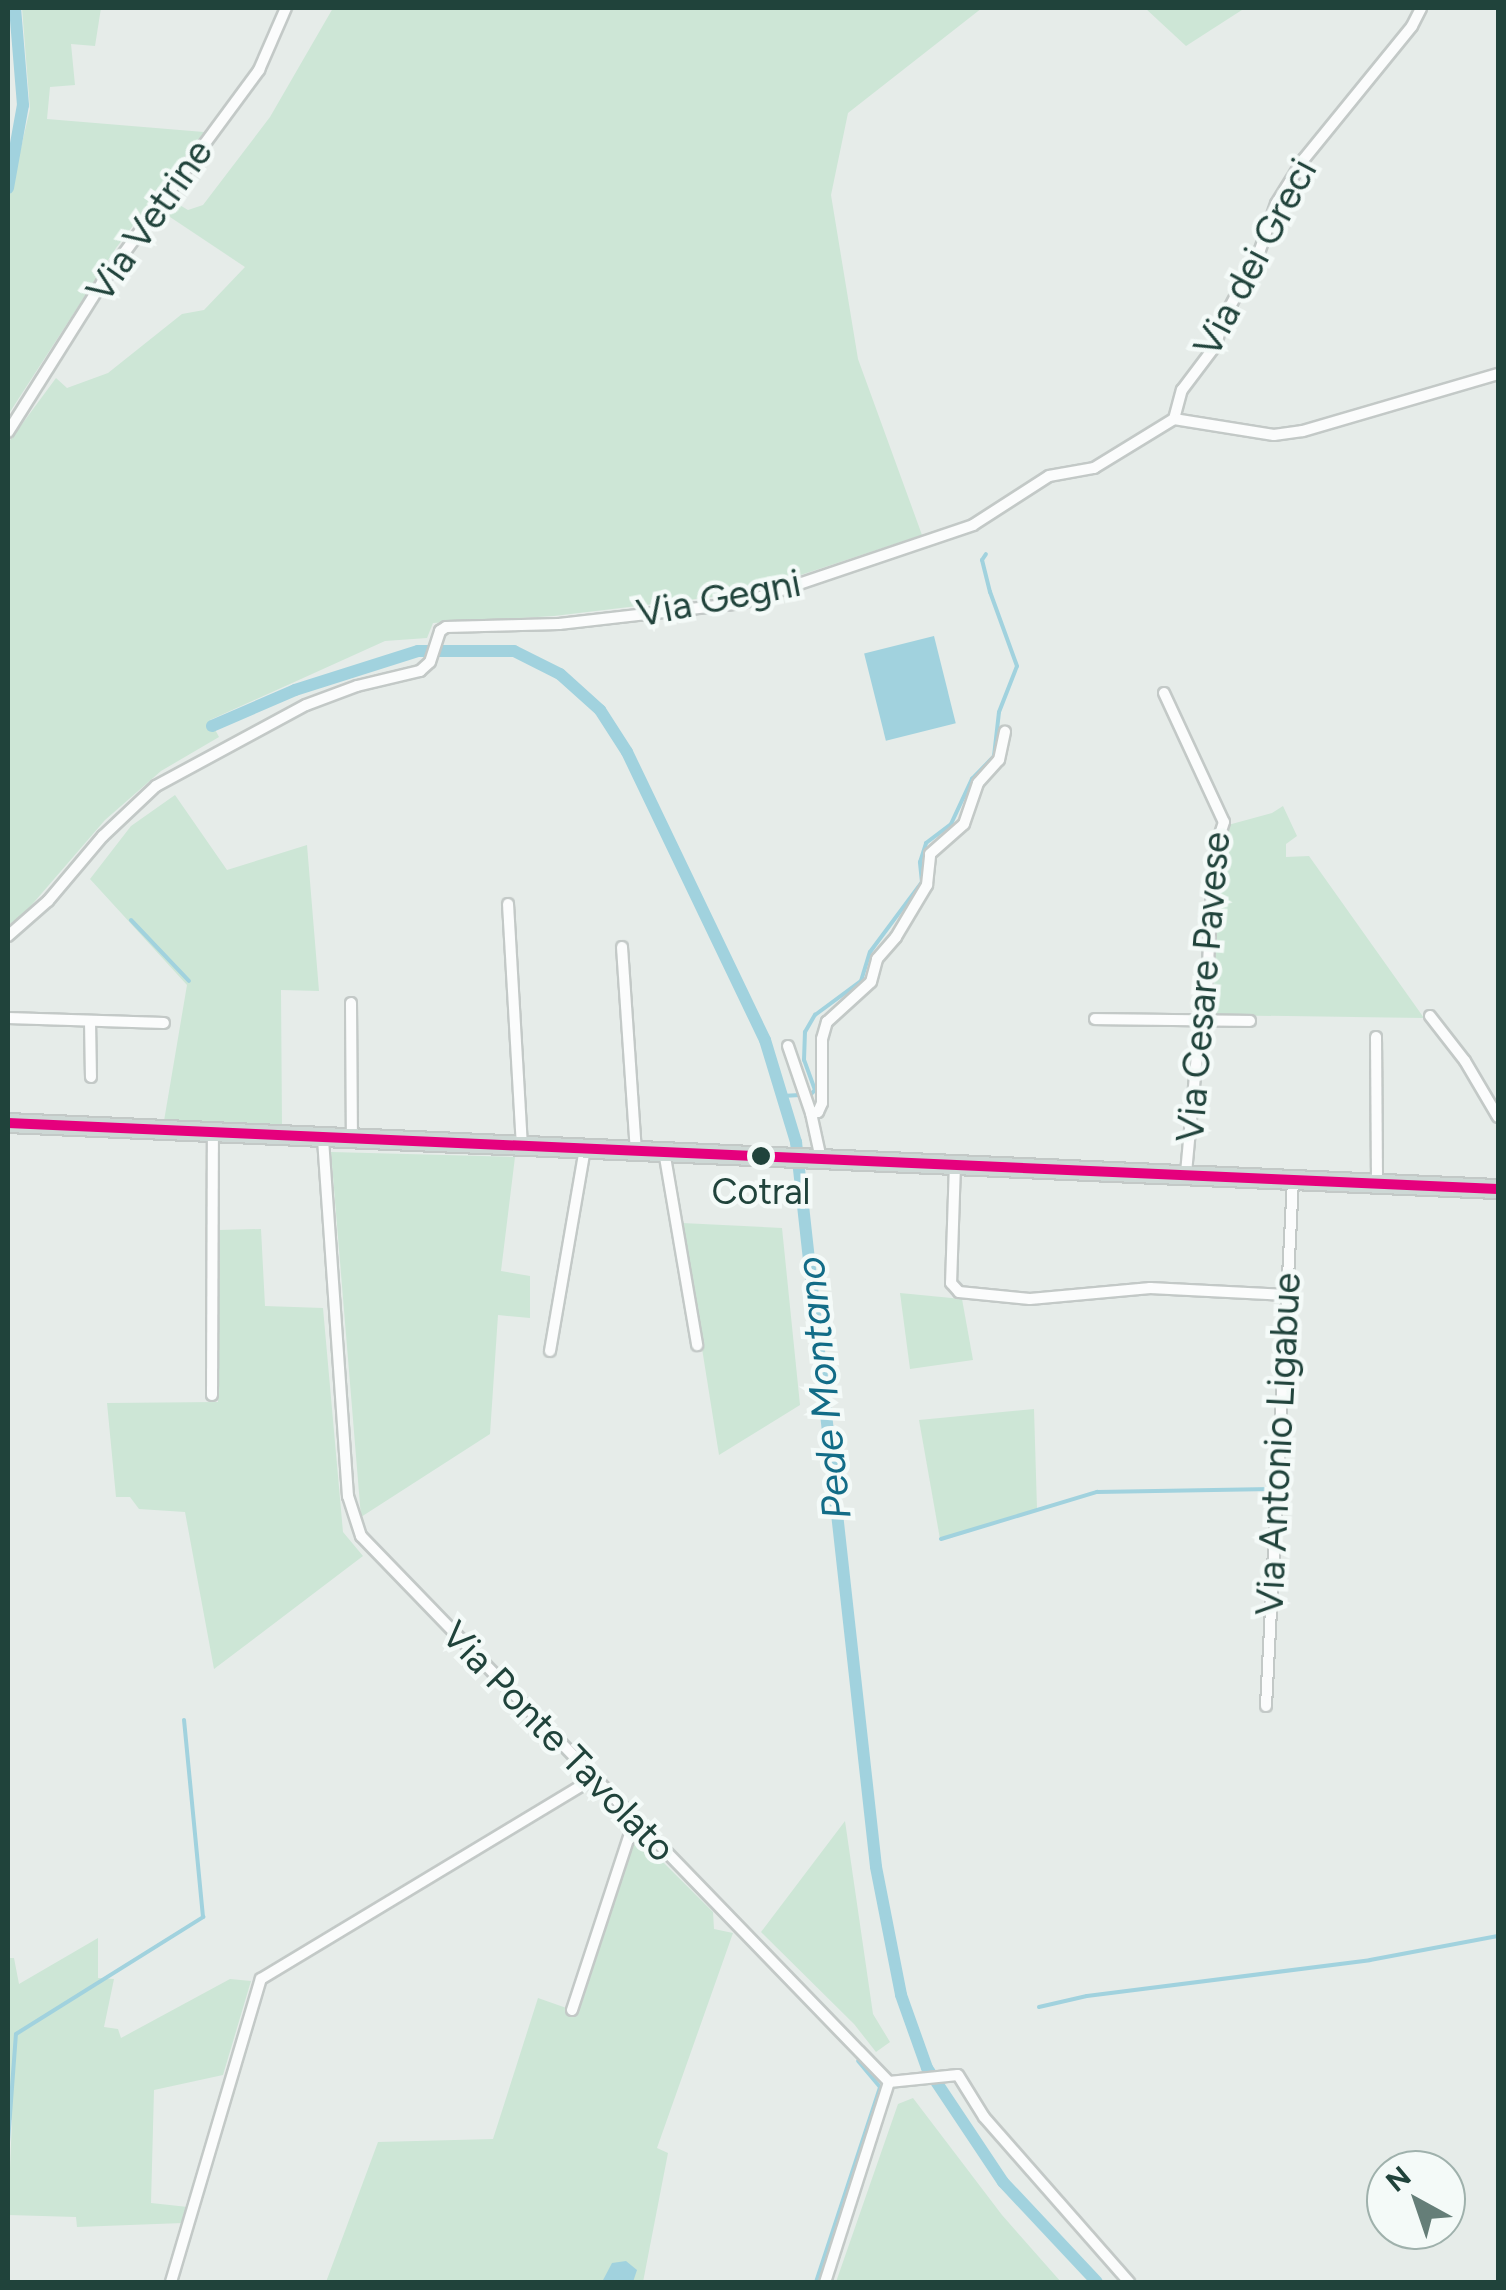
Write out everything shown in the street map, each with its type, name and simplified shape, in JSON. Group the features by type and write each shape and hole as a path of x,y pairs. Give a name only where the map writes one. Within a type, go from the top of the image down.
{"main road":[{"path":"8,1123 1498,1188"}],"street":[{"name":"Via Vetrine","path":"8,432 102,283 259,70 286,8"},
{"name":"Via dei Greci","path":"1174,419 1182,390 1216,345 1222,322 1260,250 1276,204 1304,160 1412,26 1421,8"},
{"path":"1174,419 1274,435 1304,431 1498,374"},
{"name":"Via Gegni","path":"8,936 48,901 103,836 156,786 306,705 357,686 420,672 430,662 440,631 646,616 743,603 790,590 973,525 1049,476 1094,468 1174,419"},
{"name":"Via Cesare Pavese","path":"1164,692 1224,822 1214,853 1205,1017 1200,1022 1186,1174"},
{"path":"811,1113 818,1112 822,1103 822,1038 827,1022 871,982 877,959 896,937 927,885 930,854 964,824 978,783 999,760 1005,732"},
{"path":"508,904 522,1144"},
{"path":"622,947 636,1150"},
{"path":"351,1003 352,1139"},
{"path":"1430,1016 1474,1074 1498,1116"},
{"path":"8,1018 164,1023"},
{"path":"1094,1020 1250,1022"},
{"path":"90,1021 91,1077"},
{"path":"1376,1038 1377,1184"},
{"path":"788,1046 811,1113 819,1158"},
{"path":"212,1132 212,1395"},
{"name":"Via Ponte Tavolato","path":"323,1138 348,1496 361,1536 889,2082"},
{"path":"550,1352 585,1147"},
{"path":"664,1150 696,1345"},
{"path":"954,1164 951,1283 959,1292 1030,1299 1150,1288 1287,1295"},
{"name":"Via Antonio Ligabue","path":"1266,1706 1292,1181"},
{"path":"171,2282 261,1979 593,1779"},
{"path":"572,2010 634,1821"},
{"path":"825,2282 889,2082 958,2076 984,2117 1129,2282"}],"green space":[{"path":"22,8 101,8 95,46 71,44 75,85 50,87 47,119 204,132 116,248 8,415 8,203 30,109"},
{"path":"333,8 982,8 848,113 831,195 858,359 922,535 746,593 554,616 433,623 427,638 385,641 210,720 219,737 161,771 105,820 23,915 8,925 8,443 56,378 67,388 108,373 182,314 204,310 245,267 164,213 173,201 188,210 203,205 270,117"},
{"path":"1145,8 1245,8 1186,46"},
{"path":"175,795 227,870 307,845 319,991 281,990 282,1125 164,1121 187,985 90,879 131,826"},
{"path":"1283,806 1297,836 1286,844 1286,857 1309,856 1424,1018 1209,1015 1217,851 1228,825 1272,813"},
{"path":"331,1152 515,1157 501,1271 530,1276 530,1318 498,1315 490,1434 361,1517"},
{"path":"682,1223 782,1228 800,1405 719,1455"},
{"path":"261,1229 265,1306 323,1308 343,1532 363,1556 214,1669 185,1512 139,1509 130,1497 116,1497 107,1403 218,1402 219,1230"},
{"path":"900,1293 962,1299 973,1360 910,1369"},
{"path":"1034,1409 1037,1509 940,1539 919,1420"},
{"path":"845,1821 873,2014 890,2042 876,2052 854,2024 761,1932"},
{"path":"637,1836 713,1912 714,1929 733,1933 657,2148 668,2153 643,2282 326,2282 378,2142 493,2139 538,1998 575,2011"},
{"path":"98,1938 98,1978 114,1979 104,2027 118,2029 121,2038 230,1979 251,1981 223,2075 154,2090 151,2203 188,2207 183,2223 77,2227 76,2217 8,2215 12,2120 8,2119 8,1958 14,1958 19,1984"},
{"path":"913,2098 1002,2215 1061,2282 836,2282 898,2104"}],"water":[{"path":"934,636 956,723 886,741 864,653"},
{"path":"626,2261 637,2270 633,2282 602,2282 612,2263"}],"waterway":[{"path":"8,188 23,105 15,8"},
{"path":"810,1095 815,1090 804,1060 805,1032 815,1015 861,981 870,952 922,882 920,862 926,843 951,824 972,779 994,756 999,712 1017,666 990,592 982,560 986,554"},
{"name":"Pede Montano","path":"212,726 295,690 418,651 514,651 560,674 600,710 627,752 765,1040 796,1142 876,1867 901,1995 927,2068 1003,2182 1097,2282"},
{"path":"131,920 189,981"},
{"path":"782,1096 800,1095"},
{"path":"941,1539 1097,1492 1273,1489"},
{"path":"8,2142 16,2034 203,1917 184,1720"},
{"path":"1039,2007 1087,1996 1370,1960 1498,1936"},
{"path":"816,2282 880,2087 858,2061"}],"transit line":[{"path":"8,1123 1498,1189"}],"place":[{"name":"Cotral","path":"761,1156"}]}
